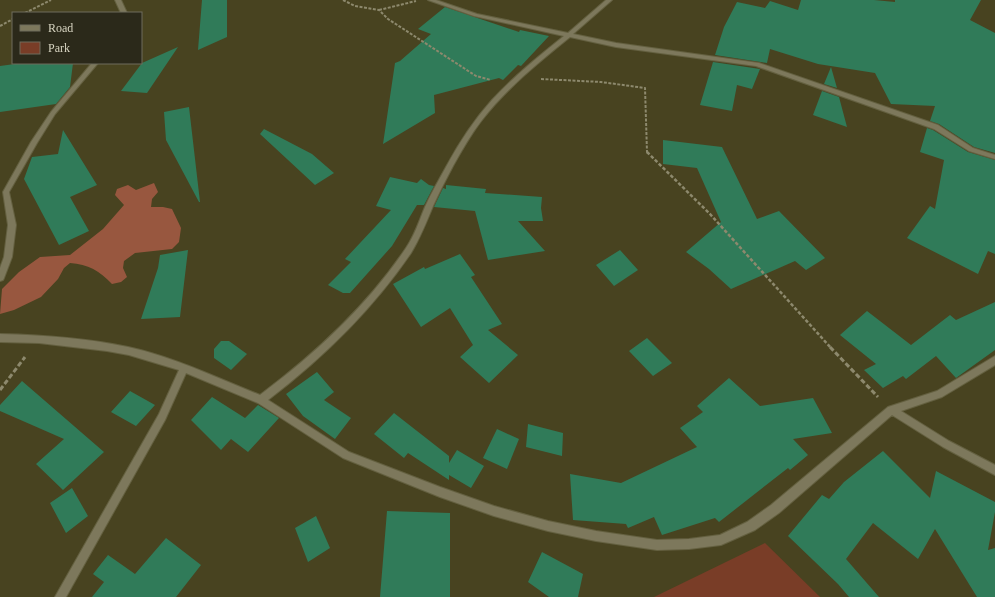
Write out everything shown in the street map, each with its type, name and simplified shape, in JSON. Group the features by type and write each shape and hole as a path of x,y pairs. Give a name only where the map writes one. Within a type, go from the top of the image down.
{"street":[{"path":"118,0 124,12"},
{"path":"431,0 476,15 616,45 764,65 856,99 936,126 957,142 972,150 995,157"},
{"path":"261,400 309,364 371,302 408,251 419,232 432,199 464,142 481,117 510,84 570,35 609,0"},
{"path":"0,278 8,257 12,225 6,192 34,142 53,113 94,64"},
{"path":"0,338 39,339 84,343 129,351 184,368 261,400 346,454 440,492 494,511 548,526 596,536 657,545 689,544 720,540 751,526 775,509 891,410 939,394 995,360"},
{"path":"60,597 162,417 184,368"},
{"path":"891,410 946,444 995,470"}],"path":[{"path":"27,12 51,0"},
{"path":"343,0 347,3 360,7 379,10 416,1"},
{"path":"379,10 388,19 476,76 510,84"},
{"path":"0,26 12,20"},
{"path":"517,78 601,82 645,88 647,152 710,214 822,338 891,410"},
{"path":"0,390 39,339"}],"green space":[{"path":"765,543 820,597 654,597"}],"shaded area":[{"path":"154,183 158,192 152,199 151,207 172,209 181,228 179,242 172,249 135,253 124,261 123,268 127,277 121,282 112,284 103,275 93,269 70,263 64,268 58,279 41,297 14,310 0,314 2,289 19,272 40,257 70,255 103,229 124,205 115,195 117,189 128,185 136,190"}],"building":[{"path":"202,0 227,0 227,37 198,50"},
{"path":"801,0 874,0 895,2 895,0 981,0 970,20 995,33 995,153 974,147 939,124 930,121 935,106 891,104 875,73 818,64 770,49 767,63 715,55 724,27 737,2 765,8 770,1 798,10"},
{"path":"445,7 519,32 520,30 549,36 521,66 518,65 503,80 499,78 434,95 435,113 383,144 395,63 400,61 431,34 418,29"},
{"path":"178,47 147,93 121,91 142,63"},
{"path":"713,62 760,69 752,89 737,85 732,111 700,105"},
{"path":"15,64 73,64 70,87 56,104 0,112 0,66"},
{"path":"831,67 837,88 824,84"},
{"path":"822,91 839,97 847,127 813,115"},
{"path":"189,107 200,202 166,140 164,112"},
{"path":"927,128 933,130 968,152 995,160 995,254 988,251 978,274 907,238 930,206 935,209 944,160 920,152"},
{"path":"264,129 312,154 334,173 315,185 260,134"},
{"path":"63,130 97,185 70,197 89,231 59,245 24,179 32,157 58,154"},
{"path":"663,140 722,147 757,219 779,211 825,258 806,270 795,261 731,289 709,269 686,252 721,222 697,168 663,164"},
{"path":"390,177 417,183 421,179 429,185 434,186 424,205 417,205 392,246 350,293 343,293 328,285 351,262 345,259 391,210 376,206"},
{"path":"446,185 486,189 485,193 542,197 541,208 543,221 518,221 545,251 488,260 475,211 434,207 443,188 446,189"},
{"path":"188,250 180,317 141,319 158,268 160,255"},
{"path":"620,250 638,270 614,286 596,265"},
{"path":"460,254 475,275 471,277 502,324 488,330 518,355 489,383 460,357 473,345 450,308 421,327 393,284 424,267 425,269"},
{"path":"995,302 995,350 956,378 936,356 906,379 903,376 883,388 864,370 876,364 840,335 867,311 911,345 950,315 956,320"},
{"path":"647,338 672,363 653,376 629,351"},
{"path":"221,341 229,341 247,354 231,370 214,358 214,349"},
{"path":"317,372 334,392 324,400 351,418 335,439 303,416 286,394"},
{"path":"729,378 760,406 813,398 832,433 793,439 808,455 790,470 788,468 719,522 715,518 662,535 654,517 628,528 626,524 573,520 570,474 621,483 697,447 680,428 703,412 697,406"},
{"path":"22,381 104,452 63,490 36,464 64,439 0,411 0,405"},
{"path":"130,391 155,405 136,426 111,412"},
{"path":"212,397 245,418 258,405 279,418 248,452 231,439 221,450 191,420"},
{"path":"394,413 449,456 449,463 457,450 484,466 471,488 449,475 449,480 408,453 404,458 374,434"},
{"path":"528,424 563,433 562,456 526,447"},
{"path":"497,429 519,439 507,469 483,458"},
{"path":"883,451 930,498 936,471 995,502 995,512 988,550 995,548 995,597 977,597 935,529 918,559 873,523 846,559 879,597 849,597 838,584 788,536 822,495 829,499 844,482"},
{"path":"72,488 88,516 66,533 50,503"},
{"path":"387,511 450,513 450,597 380,597"},
{"path":"316,516 330,548 308,562 295,528"},
{"path":"166,538 201,565 176,597 92,597 104,582 93,574 108,555 135,574"},
{"path":"542,552 583,574 578,597 549,597 528,582"}]}
